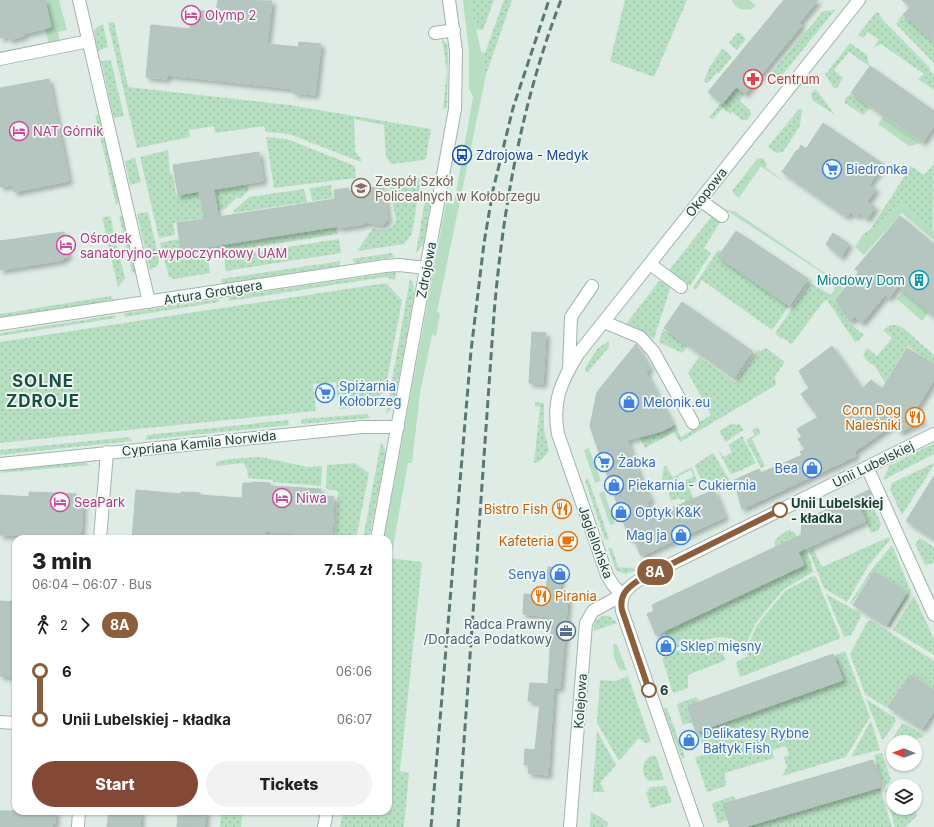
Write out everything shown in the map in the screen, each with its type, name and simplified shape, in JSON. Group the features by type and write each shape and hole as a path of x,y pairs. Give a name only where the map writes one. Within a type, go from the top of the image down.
{"street":[{"path":"79,0 149,302"},
{"name":"Zdrojowa","path":"378,535 455,109 457,63 449,0"},
{"name":"Okopowa","path":"560,389 578,354 859,0"},
{"path":"435,33 454,30"},
{"path":"0,59 89,41"},
{"path":"700,200 722,216"},
{"path":"650,264 681,287"},
{"name":"Artura Grottgera","path":"0,324 385,266 399,265 427,268"},
{"path":"569,369 571,317 592,286"},
{"path":"604,322 640,337 649,346 661,363 693,423"},
{"name":"Jagiellońska","path":"560,389 556,404 558,434 607,575 612,586 622,595"},
{"name":"Cypriana Kamila Norwida","path":"0,464 362,427 398,427"},
{"name":"Unii Lubelskiej","path":"622,595 639,580 934,434"},
{"path":"100,535 107,452"},
{"path":"867,467 934,615"},
{"path":"622,595 621,605 623,616 697,827"},
{"name":"Kolejowa","path":"570,827 586,623 589,616 601,605 622,595"},
{"path":"0,722 12,723"},
{"path":"78,827 79,815"},
{"path":"324,827 326,815"}],"green space":[{"path":"45,0 59,0 67,30 58,32 60,42 49,45 45,29 51,27"},
{"path":"463,0 470,0 486,75 437,312 440,313 436,336 432,335 420,393 412,463 408,463 392,553 392,535 385,535 446,203 454,204 473,97 469,89 469,52"},
{"path":"470,0 494,0 483,30 476,29"},
{"path":"504,0 512,0 486,75 481,52 485,53"},
{"path":"625,0 687,0 654,77 610,61"},
{"path":"732,0 749,0 756,5 752,9 746,10 737,7"},
{"path":"835,10 779,79 772,73 823,11"},
{"path":"876,12 879,13 881,18 930,68 929,70 934,74 934,90 918,79 924,74 881,44 874,47 879,39 867,32 864,38 858,35"},
{"path":"902,15 934,42 934,63 896,24"},
{"path":"114,22 128,87 289,105 431,129 426,158 424,160 391,164 386,157 384,125 354,119 355,151 361,159 361,162 289,134 266,132 264,126 215,133 214,126 189,130 190,137 137,148 108,23"},
{"path":"103,24 108,47 98,51 94,31 97,27"},
{"path":"737,33 740,33 746,39 737,50 729,43"},
{"path":"442,39 447,44 448,52 447,108 443,108 447,71"},
{"path":"850,43 867,55 869,66 849,52 834,70 843,78 837,88 834,88 825,75"},
{"path":"722,49 732,57 719,73 716,73 709,82 706,83 704,81 709,68"},
{"path":"101,61 111,61 124,116 114,118"},
{"path":"735,86 745,94 740,101 750,110 751,115 747,120 742,120 732,112 730,114 723,108 713,119 709,117"},
{"path":"815,89 835,115 812,100 811,94"},
{"path":"851,94 870,108 863,115 845,103 845,98"},
{"path":"802,109 800,126 783,152 777,153 768,147 798,110"},
{"path":"95,114 99,116 119,202 116,205"},
{"path":"883,117 921,143 909,146 878,124"},
{"path":"266,137 287,139 355,166 356,178 274,188"},
{"path":"168,150 170,174 173,174 176,195 199,192 203,218 173,223 175,235 159,238 140,157"},
{"path":"135,158 141,182 130,185 125,161"},
{"path":"763,158 767,164 765,167 786,183 757,164 735,195 732,191 757,159"},
{"path":"757,164 761,166 739,198 735,195"},
{"path":"934,164 933,231 901,204 869,238 863,234 870,230 911,166 924,175"},
{"path":"421,178 412,234 404,244 357,251 373,228 387,230 395,224 396,220 389,183"},
{"path":"247,185 249,190 240,199 237,197 225,209 219,210 219,216 215,190"},
{"path":"331,185 333,198 312,201 310,188"},
{"path":"304,189 307,202 234,213 233,211 249,197"},
{"path":"428,200 431,201 424,243 416,253 424,205"},
{"path":"901,204 934,231 934,240 902,213 864,255 855,247 863,234 869,238"},
{"path":"726,206 727,210 734,211 841,284 844,288 834,300 831,295 838,283 726,210"},
{"path":"148,212 159,258 158,265 150,270 137,214"},
{"path":"119,215 123,217 136,274 132,272"},
{"path":"110,216 115,236 107,238 102,218"},
{"path":"712,216 720,222 704,248 711,253 690,286 671,273 670,269"},
{"path":"336,227 338,234 223,252 222,244"},
{"path":"115,239 125,278 118,287 107,240"},
{"path":"178,239 181,251 207,247 210,273 174,279 169,277 160,243"},
{"path":"339,239 341,253 226,271 224,257"},
{"path":"718,250 722,251 718,257 789,306 772,330 702,280 696,290 693,288"},
{"path":"391,253 395,257 355,263 352,259"},
{"path":"341,261 339,266 222,284 221,279"},
{"path":"396,272 395,280 385,277 229,301 229,297"},
{"path":"410,279 413,283 414,295 395,400 391,409 386,414"},
{"path":"659,281 671,286 654,339 626,324"},
{"path":"386,283 402,300 385,391 369,403 339,409 336,382 313,384 316,411 0,443 0,342"},
{"path":"810,283 831,295 849,323 864,335 859,341 855,342 827,300 823,302 792,344 783,338 781,339 775,333"},
{"path":"904,291 929,312 922,321 897,299"},
{"path":"111,296 114,300 0,318 0,314"},
{"path":"219,299 219,302 125,317 124,313"},
{"path":"115,315 116,318 0,336 0,333"},
{"path":"890,325 902,327 934,355 934,363 907,346 885,383 875,366 869,363 863,356 867,348 877,356 892,338 883,330"},
{"path":"663,329 688,346 682,353 659,342"},
{"path":"609,341 609,347 587,373 585,368 598,348"},
{"path":"766,348 785,362 775,376 776,385 680,442 674,432 645,448 640,438 662,432 675,425 681,437 694,429 693,426 711,415 688,373 699,357 735,383 758,350 760,351"},
{"path":"535,402 544,403 544,430 549,450 543,458 534,463 540,407 535,406"},
{"path":"367,414 370,418 301,424 302,419"},
{"path":"288,420 289,425 145,440 147,435"},
{"path":"733,423 736,425 740,424 743,430 726,442 719,431"},
{"path":"757,427 761,433 752,439 765,466 761,468 746,440 755,435 752,430"},
{"path":"742,436 756,463 733,474 730,473 718,450 724,457 732,452 728,445"},
{"path":"129,437 132,441 0,455 0,450"},
{"path":"381,442 385,450 385,458 370,535 364,535"},
{"path":"934,443 934,454 883,480 889,466"},
{"path":"589,448 601,481 595,483 584,450"},
{"path":"713,453 729,479 729,482 718,486 716,484 708,487 704,486 695,466"},
{"path":"261,457 307,467 322,466 321,486 273,482 273,480 248,478 247,469 243,463 216,466 216,462 229,459"},
{"path":"85,462 90,465 0,473 2,470"},
{"path":"355,463 369,473 357,535 336,535 338,491 326,489 327,465"},
{"path":"934,463 902,515 890,489 892,483"},
{"path":"664,466 666,466 673,477 692,468 697,480 689,488 695,501 687,505 684,499 680,500 679,498 671,501 669,493 686,482 686,480 694,477 691,470 678,476 679,480 675,485 667,489 662,478"},
{"path":"588,478 609,539 605,540 585,480"},
{"path":"604,491 615,524 610,525 599,493"},
{"path":"868,503 872,504 881,524 879,530 871,533 860,507"},
{"path":"788,530 792,531 801,540 811,562 813,572 783,590 755,624 745,647 744,643 741,644 726,638 717,638 674,648 671,638 668,639 664,631 804,565 793,539 775,547 774,544 776,539"},
{"path":"889,537 890,540 868,566 847,602 824,588 809,551 813,549 822,567"},
{"path":"920,538 934,547 934,563 925,565 915,544"},
{"path":"892,545 911,592 890,627 888,626 908,592 874,570 852,604 850,603 872,569"},
{"path":"608,548 612,548 618,567 633,568 635,571 625,574 616,570"},
{"path":"392,558 422,562 400,771 409,773 404,827 340,827 342,815 392,815"},
{"path":"813,576 816,577 840,636 839,639 740,677 736,662 748,656 746,650 757,625 785,591"},
{"path":"826,594 860,613 861,617 851,635 844,637"},
{"path":"914,596 934,639 934,655 893,630"},
{"path":"602,616 609,616 617,623 593,631 595,621"},
{"path":"871,620 934,661 934,689 910,673 887,708 865,694 850,654 867,622"},
{"path":"714,641 728,641 722,650 726,660 688,675 688,688 673,693 662,658 676,651"},
{"path":"613,643 617,645 627,671 619,669 614,657"},
{"path":"845,651 870,717 846,757 782,776 787,767 784,757 789,755 786,746 772,750 774,758 725,773 726,786 707,792 695,757 706,754 698,732 843,680 834,656"},
{"path":"628,676 651,742 645,743 639,738 619,761 597,723 600,680 616,681"},
{"path":"696,697 699,701 686,706 692,722 683,725 677,705"},
{"path":"866,699 895,718 896,721 884,739 882,739"},
{"path":"663,708 667,708 685,757 682,759"},
{"path":"871,721 880,750 851,757 870,722"},
{"path":"902,724 905,724 924,735 922,737 922,735 895,735"},
{"path":"597,731 616,765 600,783 605,792 593,792 592,800"},
{"path":"882,753 886,765 886,771 888,771 891,779 886,779 886,786 884,788 874,755"},
{"path":"651,756 656,756 664,780 648,781 644,775 643,768 645,761"},
{"path":"666,786 672,802 651,808 646,793 650,787"},
{"path":"880,788 886,808 886,815 888,815 892,827 746,827"},
{"path":"733,796 736,800 723,804 727,820 718,823 712,805 713,803"},
{"path":"591,812 609,824 606,827 590,827"},
{"path":"221,815 242,815 241,827 220,827"},
{"path":"892,815 917,815 905,827 895,827"}],"building":[{"path":"0,0 45,0 51,27 23,34 24,36 9,40 9,36 0,38"},
{"path":"218,0 272,1 267,44 298,47 299,42 321,44 315,95 293,93 294,89 167,75 167,79 146,77 151,25 190,29 191,10 216,12"},
{"path":"784,0 818,0 799,23 802,25 745,94 736,87 722,104 708,92"},
{"path":"902,0 934,0 934,41 903,15 910,7"},
{"path":"870,66 934,111 934,126 923,142 851,93"},
{"path":"49,79 69,181 14,192 13,185 0,187 0,88"},
{"name":"Biedronka","path":"823,123 883,164 869,185 876,189 867,202 875,207 867,219 859,213 857,216 850,212 847,217 782,172 801,145 806,149"},
{"path":"259,152 263,181 213,189 218,217 335,199 334,190 348,188 349,191 383,186 388,220 382,225 364,222 364,224 339,228 339,226 181,251 177,223 204,219 199,191 178,195 173,165"},
{"path":"900,216 934,244 934,317 898,286 889,298 885,295 862,323 855,317 850,322 835,300 859,272 855,269"},
{"path":"736,231 808,279 789,306 718,257"},
{"path":"64,232 68,257 63,258 63,260 0,270 0,241"},
{"path":"833,233 849,244 841,257 826,244"},
{"path":"682,302 752,351 734,378 664,328"},
{"path":"532,332 546,333 543,384 529,383"},
{"path":"636,344 650,368 646,373 673,425 661,431 627,440 641,480 651,500 647,503 649,508 653,506 658,514 714,490 725,517 641,556 634,539 630,540 590,426 597,392"},
{"path":"832,346 862,389 871,380 882,389 907,348 934,364 934,380 915,411 923,421 900,432 894,424 854,452 856,456 742,509 734,480 759,469 761,473 802,455 800,452 805,449 798,439 802,437 797,429 818,417 801,394 809,388 799,371"},
{"path":"934,476 934,539 906,521"},
{"path":"243,483 270,483 270,486 321,489 320,495 334,497 332,535 300,535 265,531 264,535 132,535 136,490 181,494 181,492 200,493 200,495 242,498"},
{"path":"869,490 873,499 859,507 866,521 798,552 804,565 656,635 647,614 654,611 652,605 801,535 802,521"},
{"path":"29,492 76,494 83,503 81,535 0,535 0,495 29,497"},
{"path":"548,567 561,568 559,597 568,598 560,688 554,688 548,775 528,773 529,765 524,765 525,749 535,750 540,702 528,701 530,683 548,684 552,617 523,614 524,594 546,596"},
{"path":"874,571 907,592 886,625 853,605"},
{"path":"0,601 12,602 12,677 0,676"},
{"path":"833,654 843,680 696,732 687,706"},
{"path":"910,674 934,690 934,711 922,729 888,707"},
{"path":"873,760 880,787 744,827 730,827 723,804"},
{"path":"0,811 12,811 12,815 56,815 55,824 52,824 52,827 0,827"},
{"path":"108,815 141,815 140,827 107,827"},
{"path":"178,815 206,815 205,826 177,827"}],"railway":[{"path":"431,827 471,351 484,243 493,190 513,108 549,0"},
{"path":"458,827 498,274 516,155 535,77 561,0"}],"bus line":[{"name":"8A","path":"649,690 625,622 621,605 621,598 624,592 639,580 780,510"}],"place":[{"name":"Olymp 2","path":"191,15"},
{"name":"Centrum","path":"753,79"},
{"name":"NAT Górnik","path":"19,131"},
{"name":"Zdrojowa - Medyk","path":"462,155"},
{"name":"Biedronka","path":"832,169"},
{"name":"Zespół Szkół Policealnych w Kołobrzegu","path":"361,188"},
{"name":"Ośrodek sanatoryjno-wypoczynkowy UAM","path":"66,245"},
{"name":"Miodowy Dom","path":"919,280"},
{"name":"Spiżarnia Kołobrzeg","path":"325,393"},
{"name":"Melonik.eu","path":"629,402"},
{"name":"Corn Dog Naleśniki","path":"915,417"},
{"name":"Żabka","path":"604,462"},
{"name":"Bea","path":"812,468"},
{"name":"Piekarnia - Cukiernia","path":"614,485"},
{"name":"Niwa","path":"282,498"},
{"name":"SeaPark","path":"60,502"},
{"name":"Bistro Fish","path":"562,509"},
{"name":"Unii Lubelskiej - kładka","path":"780,510"},
{"name":"Optyk K&K","path":"621,512"},
{"name":"Mag ja","path":"681,535"},
{"name":"Kafeteria","path":"568,541"},
{"name":"Senya","path":"560,574"},
{"name":"Pirania","path":"541,596"},
{"name":"Radca Prawny /Doradca Podatkowy","path":"566,631"},
{"name":"Sklep mięsny","path":"666,646"},
{"name":"6","path":"649,690"},
{"name":"Delikatesy Rybne Bałtyk Fish","path":"689,740"}],"district":[{"name":"SOLNE ZDROJE","path":"43,391"}]}
